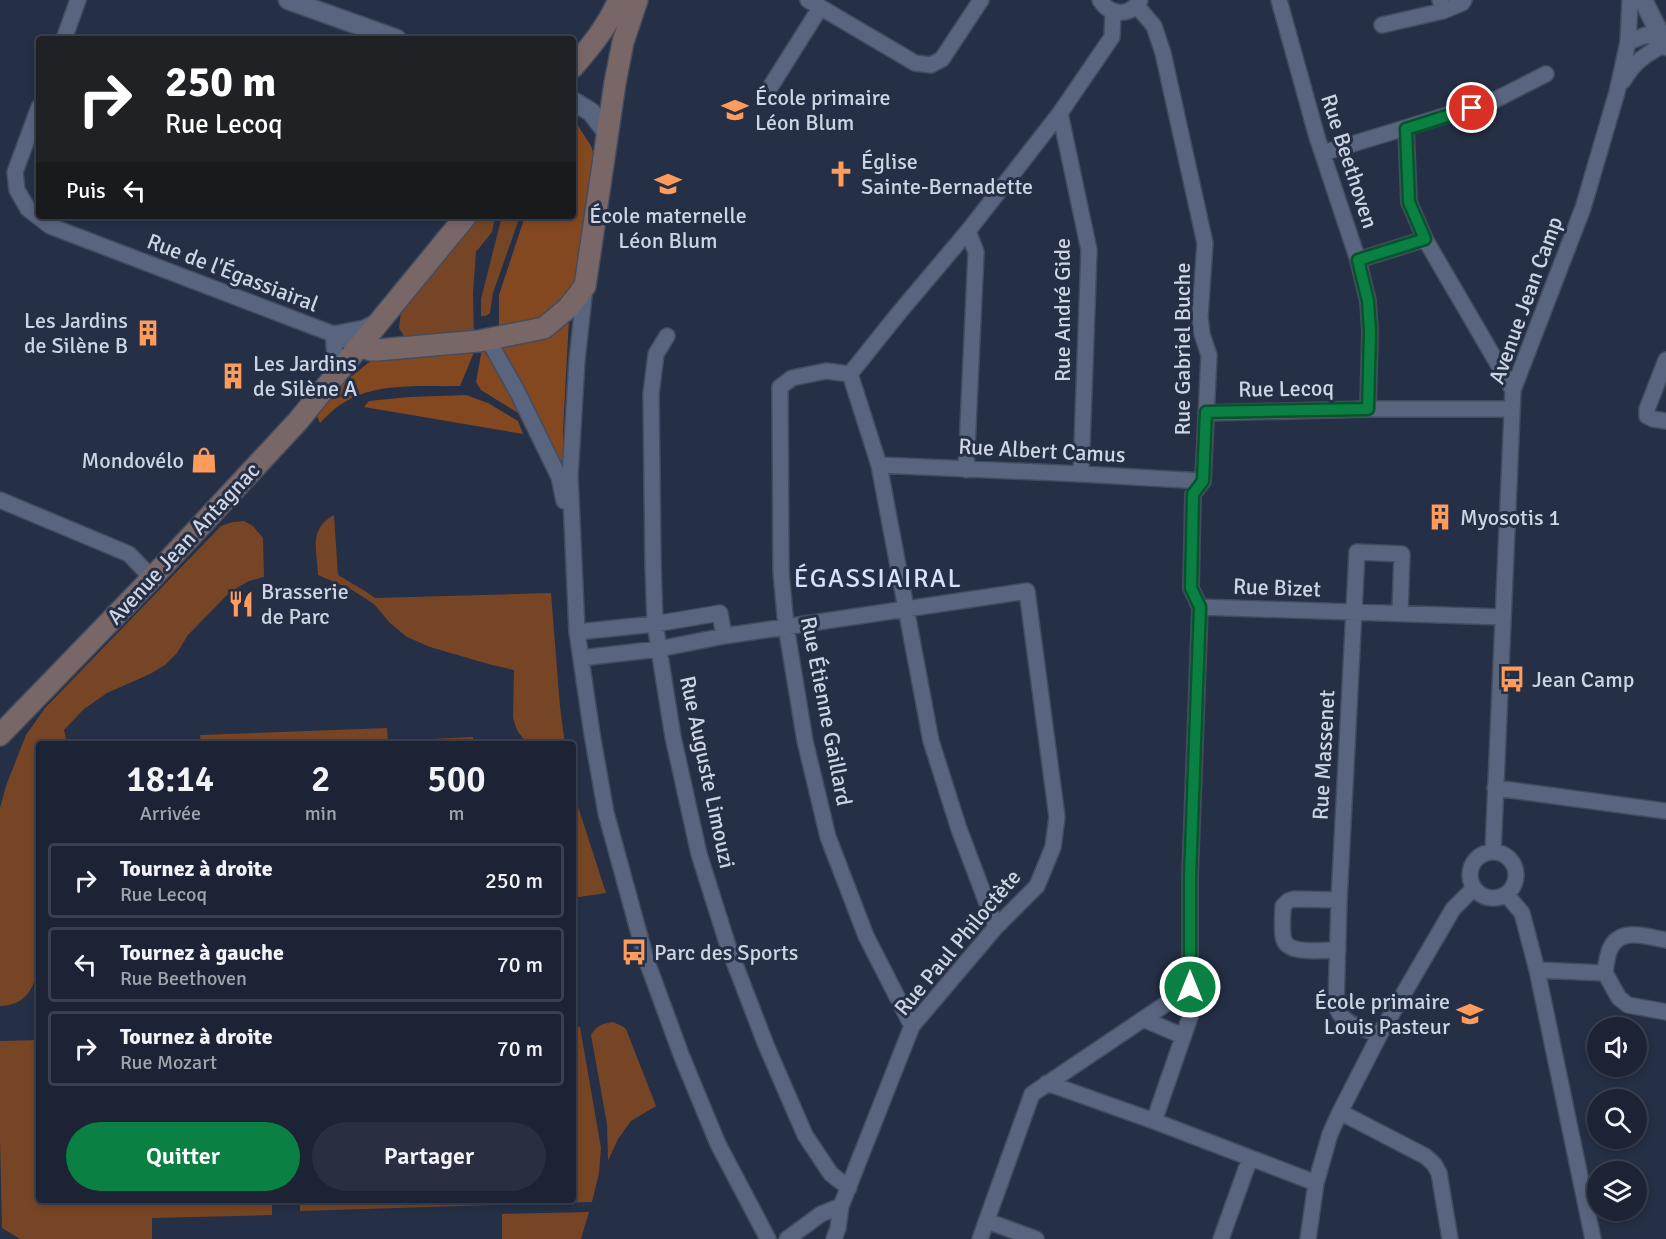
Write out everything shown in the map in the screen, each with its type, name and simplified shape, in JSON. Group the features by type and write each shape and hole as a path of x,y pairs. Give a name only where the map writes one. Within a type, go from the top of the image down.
{"main road":[{"path":"576,62 594,43 619,0"},
{"path":"361,346 371,350 488,339 544,328 568,308 585,286 607,133 623,42 637,0"},
{"name":"Avenue Jean Antagnac","path":"0,735 152,578 298,421 464,219"},
{"path":"389,312 398,340 413,347"}],"street":[{"path":"65,36 78,0"},
{"path":"288,0 389,36"},
{"path":"764,97 814,4 915,63 931,65 942,59 981,0"},
{"path":"1100,0 1113,12 1125,12 1138,3"},
{"name":"Rue Beethoven","path":"1279,0 1323,153 1358,260 1368,301 1370,332 1368,409"},
{"path":"1382,25 1442,6 1462,3 1464,0"},
{"name":"Avenue Jean Camp","path":"1493,852 1513,390 1583,208 1617,92 1628,42 1630,0"},
{"name":"Rue Gabriel Buche","path":"1138,3 1154,26 1163,53 1204,243 1200,316 1202,334 1209,355 1203,481 1193,494 1191,588 1200,607 1185,991 1190,1017 1154,1121"},
{"path":"1646,3 1666,45"},
{"path":"996,927 959,829 931,741 879,465 850,374 968,231 1060,113 1112,37 1113,12"},
{"path":"1628,42 1646,35 1666,45"},
{"name":"Avenue Jean Camp","path":"1617,92 1631,69 1643,56 1666,45"},
{"path":"1323,153 1493,101 1546,74"},
{"path":"576,103 591,112 607,133"},
{"name":"Rue André Gide","path":"1060,113 1089,250 1081,474"},
{"name":"Rue de l'Égassiairal","path":"36,115 15,172 17,190 28,209 36,216"},
{"path":"1406,129 1409,202 1425,239 1513,390"},
{"name":"Rue de l'Égassiairal","path":"40,219 50,226 361,346"},
{"path":"966,470 976,252 968,231"},
{"path":"1358,260 1425,239"},
{"path":"585,286 577,360 570,476 577,632 606,813 646,959 679,1048 718,1144 768,1239"},
{"path":"334,379 336,364 333,334 364,328 389,312"},
{"name":"Rue Auguste Limouzi","path":"667,336 656,354 651,394 655,624 673,737 699,854 728,946 766,1045 805,1135 831,1174 849,1188"},
{"path":"488,339 518,393 559,477 574,548"},
{"path":"1666,360 1647,409 1647,416 1666,421"},
{"name":"Rue Étienne Gaillard","path":"850,374 826,371 792,378 780,387 782,572 786,626 805,741 828,837 866,936 912,1026"},
{"name":"Rue Lecoq","path":"1206,412 1511,409"},
{"name":"Rue Albert Camus","path":"879,465 1203,481"},
{"path":"0,501 129,554 152,578"},
{"name":"Rue Bizet","path":"1353,612 1357,552 1402,554 1400,613"},
{"name":"Rue Paul Philoctète","path":"834,1239 841,1206 912,1026 996,927 1037,886 1053,847 1057,817 1027,591 905,608"},
{"name":"Rue Bizet","path":"1200,607 1502,617"},
{"path":"581,658 659,649 724,636 905,608"},
{"name":"Rue Massenet","path":"1353,612 1336,1005 1338,1013 1345,1021 1380,1034"},
{"path":"577,632 655,624 720,613 724,636"},
{"path":"1495,788 1666,811"},
{"path":"1493,852 1500,853 1512,862 1516,876 1511,889 1506,894 1499,897 1485,897 1474,888 1471,881 1472,867 1480,857 1493,852"},
{"path":"1308,1239 1316,1183 1329,1134 1380,1034 1453,909 1474,888"},
{"path":"1506,894 1522,913 1537,970 1593,1239"},
{"path":"1338,950 1297,950 1288,947 1284,940 1283,906 1294,899 1339,900"},
{"path":"1666,940 1634,934 1618,938 1610,949 1605,973 1619,998 1628,1005 1666,1012"},
{"path":"1537,970 1605,973"},
{"path":"980,1239 1032,1094 1185,991"},
{"path":"1143,1019 1184,1036"},
{"path":"1047,1083 1316,1183"},
{"path":"1340,1112 1425,1156 1434,1164 1439,1173 1450,1239"},
{"path":"1221,1239 1250,1158"},
{"path":"787,1239 820,1214 841,1206"},
{"path":"987,1221 1036,1239"}],"shaded area":[{"path":"576,123 591,146 596,162 578,286 544,323 499,331 499,295 524,219 576,219"},
{"path":"472,219 494,219 492,232 476,252 473,293 474,335 405,338 399,328 401,311"},
{"path":"501,219 519,219 493,293 490,313 486,316 481,316 481,299"},
{"path":"569,319 563,431 564,471 493,344 544,336 554,332"},
{"path":"482,349 499,371 523,416 481,390 476,382"},
{"path":"475,350 460,386 386,388 371,391 341,404 320,423 316,414 342,384 368,363 385,357"},
{"path":"466,395 488,403 518,421 523,434 364,407 369,401"},
{"path":"334,515 338,575 375,598 551,593 565,741 525,741 517,730 513,718 514,670 430,647 407,637 390,623 374,604 352,590 318,575 317,534 326,521"},
{"path":"244,521 253,526 263,538 264,577 249,581 230,592 188,635 177,653 165,665 107,693 84,709 64,730 64,741 36,741 36,975 23,999 13,1004 0,1006 0,808 26,735 45,708 221,526"},
{"path":"387,728 388,741 201,741 200,735"},
{"path":"473,737 473,741 388,741"},
{"path":"576,800 606,893 576,898"},
{"path":"613,1022 626,1029 656,1106 631,1121 618,1139 608,1161 607,1124 591,1035 600,1026"},
{"path":"576,1026 580,1027 601,1148 599,1173 592,1202 576,1202"},
{"path":"36,1040 36,1203 272,1203 272,1215 152,1218 152,1239 20,1239 2,1228 0,1041"},
{"path":"300,1203 560,1203 300,1211"},
{"path":"589,1212 581,1239 502,1239 502,1214"}],"place":[{"name":"École primaire Léon Blum","path":"735,110"},
{"name":"Église Sainte-Bernadette","path":"841,174"},
{"name":"École maternelle Léon Blum","path":"668,184"},
{"name":"Les Jardins de Silène B","path":"148,333"},
{"name":"Les Jardins de Silène A","path":"233,376"},
{"name":"Mondovélo","path":"204,460"},
{"name":"Myosotis 1","path":"1440,517"},
{"name":"Brasserie de Parc","path":"241,604"},
{"name":"Jean Camp","path":"1512,679"},
{"name":"Parc des Sports","path":"634,952"},
{"name":"École primaire Louis Pasteur","path":"1470,1014"}],"district":[{"name":"ÉGASSIAIRAL","path":"878,578"}],"route":[{"path":"1190,987 1190,878 1200,607 1191,588 1193,494 1203,481 1206,412 1368,409 1370,332 1368,301 1358,260 1425,239 1409,202 1406,129 1472,108"}]}
